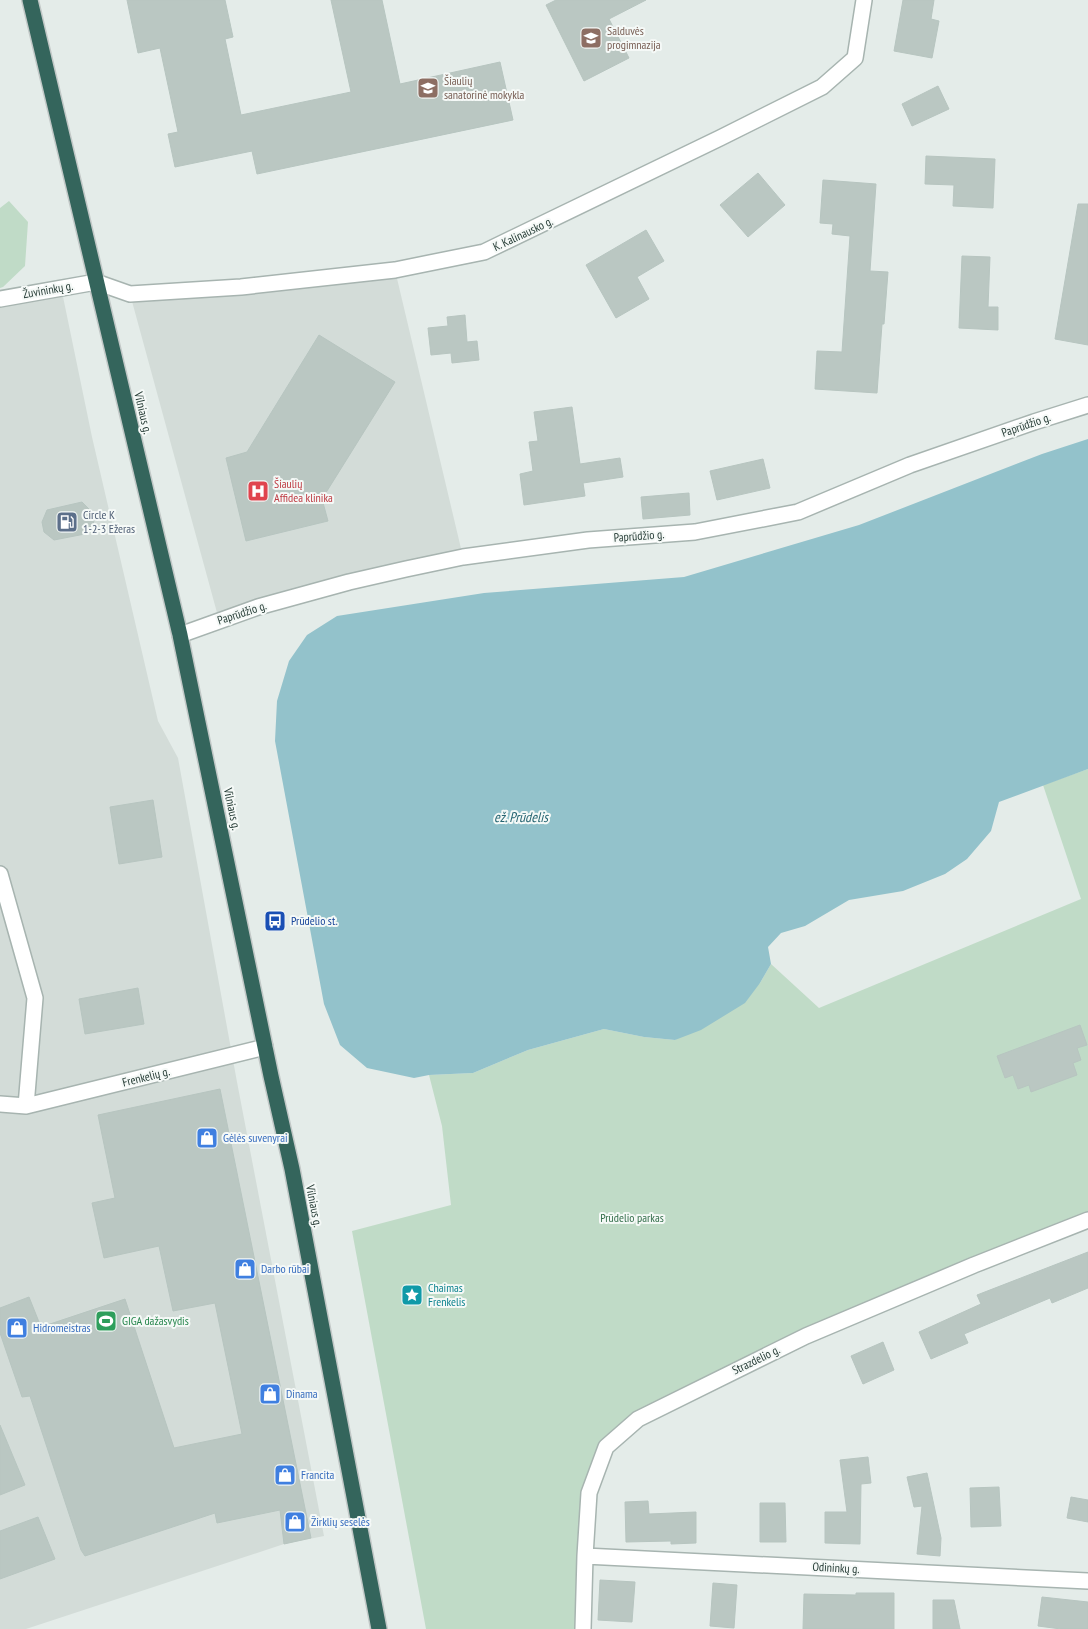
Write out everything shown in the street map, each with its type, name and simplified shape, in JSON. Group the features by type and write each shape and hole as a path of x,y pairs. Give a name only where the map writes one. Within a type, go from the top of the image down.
{"highway":[{"name":"Vilniaus g.","path":"30,0 180,634 265,1047 292,1168 379,1629"}],"street":[{"name":"K. Kalinausko g.","path":"96,282 130,294 241,287 395,270 484,252 822,87 856,58 864,0"},
{"name":"Žuvininkų g.","path":"0,299 96,282"},
{"name":"Paprūdžio g.","path":"180,634 258,607 406,568 588,540 695,532 798,512 910,465 1088,405"},
{"path":"0,874 34,998 26,1106"},
{"name":"Frenkelių g.","path":"0,1104 26,1106 265,1047"},
{"name":"Strazdelio g.","path":"582,1629 589,1493 606,1447 638,1418 806,1336 1088,1220"},
{"name":"Odininkų g.","path":"585,1556 1088,1580"}],"shaded area":[{"path":"395,270 463,557 219,620 130,294"},
{"path":"61,287 92,437 158,721 178,758 237,1082 324,1536 284,1544 26,1629 0,1629 0,299"}],"green space":[{"path":"9,201 28,222 25,266 0,288 0,208"},
{"name":"Prūdelio parkas","path":"1088,769 1088,1220 974,1265 638,1419 606,1447 589,1493 583,1629 426,1629 352,1231 451,1205 442,1126 429,1075 473,1073 528,1050 604,1029 644,1037 675,1040 760,983 771,964 819,1008 1081,899 1043,785"}],"water":[{"name":"ež. Prūdelis","path":"1088,439 1088,769 999,802 991,831 967,859 945,874 903,891 849,900 805,926 781,933 768,947 771,964 745,1003 701,1030 675,1040 644,1037 604,1029 528,1050 473,1073 429,1075 414,1078 367,1068 340,1045 324,1004 275,741 277,701 289,661 307,635 337,616 484,593 684,577 859,525 1042,454"}],"building":[{"name":"Šiaulių sanatorinė mokykla","path":"127,0 225,0 233,37 225,39 241,115 351,92 331,0 382,0 400,84 500,62 513,120 257,174 252,151 175,167 168,134 178,132 160,48 138,53"},
{"name":"Salduvės progimnazija","path":"556,0 646,0 609,19 629,58 584,81 546,5"},
{"path":"903,0 934,0 931,19 939,21 932,58 894,51"},
{"path":"938,86 949,109 912,126 902,104"},
{"path":"926,156 995,159 993,208 953,206 954,185 925,184"},
{"path":"758,173 785,205 748,237 720,205"},
{"path":"823,180 876,184 870,271 888,272 877,393 815,389 817,351 842,352 850,236 832,234 833,224 820,223"},
{"path":"1078,204 1088,204 1088,345 1055,339"},
{"path":"646,230 664,261 637,277 649,299 616,318 586,265"},
{"path":"962,256 990,257 988,307 998,307 998,330 959,328"},
{"path":"465,315 467,342 477,341 479,360 452,363 451,353 431,355 428,328 448,326 447,317"},
{"path":"319,335 395,382 322,499 328,521 246,541 226,458 247,452"},
{"path":"572,407 580,464 620,458 623,477 583,483 585,496 524,505 520,474 533,471 529,442 538,441 534,412"},
{"path":"763,459 770,488 717,500 710,471"},
{"path":"689,493 690,515 643,519 641,497"},
{"path":"82,502 91,511 94,521 90,533 54,540 44,532 42,522 47,510"},
{"path":"153,800 162,857 119,864 110,807"},
{"path":"138,988 144,1024 85,1034 79,999"},
{"path":"1080,1025 1087,1045 1077,1048 1081,1060 1073,1063 1077,1075 1031,1092 1029,1085 1018,1089 1013,1075 1005,1078 997,1056"},
{"path":"220,1089 311,1538 284,1544 280,1510 217,1523 215,1513 85,1556 81,1550 30,1396 22,1397 0,1333 0,1308 29,1297 41,1327 125,1299 174,1448 242,1434 215,1303 173,1311 159,1246 104,1258 92,1203 115,1198 98,1115"},
{"path":"1088,1252 1088,1288 1052,1303 1050,1298 964,1334 968,1343 931,1359 919,1332 981,1304 977,1295"},
{"path":"883,1342 894,1370 863,1384 851,1356"},
{"path":"0,1425 25,1485 0,1495"},
{"path":"868,1457 871,1483 861,1484 860,1544 825,1543 825,1512 847,1512 840,1460"},
{"path":"927,1473 941,1538 940,1556 917,1554 922,1506 914,1507 907,1477"},
{"path":"999,1487 1001,1526 971,1527 970,1488"},
{"path":"1071,1497 1088,1500 1088,1522 1067,1518"},
{"path":"648,1501 649,1514 696,1512 696,1543 671,1544 671,1541 626,1542 625,1502"},
{"path":"760,1503 785,1503 786,1542 760,1542"},
{"path":"38,1517 55,1559 0,1579 0,1531"},
{"path":"600,1580 635,1582 632,1622 598,1620"},
{"path":"713,1583 737,1585 734,1628 710,1626"},
{"path":"856,1593 894,1593 894,1629 803,1629 804,1594 856,1595"},
{"path":"1042,1597 1088,1602 1088,1629 1061,1629 1038,1626"},
{"path":"933,1600 954,1600 960,1629 933,1629"}],"place":[{"name":"Salduvės progimnazija","path":"591,38"},
{"name":"Šiaulių sanatorinė mokykla","path":"428,88"},
{"name":"Šiaulių Affidea klinika","path":"258,491"},
{"name":"Circle K 1-2-3 Ežeras","path":"67,522"},
{"name":"Prūdelio st.","path":"275,921"},
{"name":"Gėlės suvenyrai","path":"207,1138"},
{"name":"Darbo rūbai","path":"245,1269"},
{"name":"Chaimas Frenkelis","path":"412,1295"},
{"name":"GIGA dažasvydis","path":"106,1321"},
{"name":"Hidromeistras","path":"17,1328"},
{"name":"Dinama","path":"270,1394"},
{"name":"Francita","path":"285,1475"},
{"name":"Žirklių seselės","path":"295,1522"}]}
